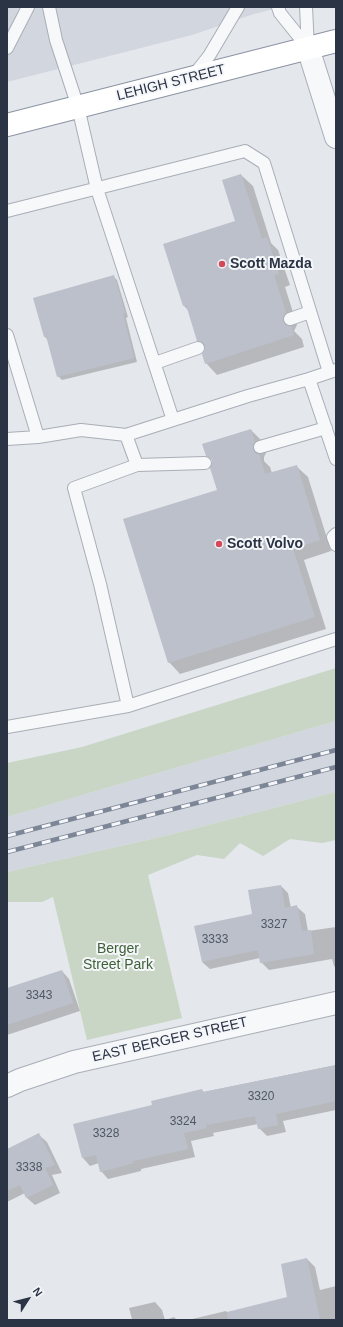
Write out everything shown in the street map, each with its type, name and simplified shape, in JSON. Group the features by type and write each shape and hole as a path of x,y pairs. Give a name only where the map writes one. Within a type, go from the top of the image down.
{"highway":[{"name":"LEHIGH STREET","path":"7,125 336,41"}],"street":[{"path":"308,48 336,136"},
{"name":"EAST BERGER STREET","path":"7,1086 20,1080 74,1062 336,1003"}],"lane":[{"path":"7,48 28,7"},
{"path":"49,7 56,40 78,107 97,189 173,420"},
{"path":"192,78 209,56 238,7"},
{"path":"278,7 280,13 308,48"},
{"path":"306,7 308,48"},
{"path":"7,211 245,152 264,163 310,312 333,371 248,396 126,435 81,430 38,437 7,439"},
{"path":"290,319 310,312"},
{"path":"7,335 38,437"},
{"path":"155,363 198,348"},
{"path":"310,379 336,459"},
{"path":"260,447 326,428"},
{"path":"126,435 137,465"},
{"path":"128,706 100,584 74,488 137,465 205,463"},
{"path":"336,534 333,537 336,545"},
{"path":"7,727 128,706 336,639"}],"shaded area":[{"path":"7,7 283,7 254,14 192,35 7,82"},
{"path":"336,721 336,792 173,834 7,872 7,817"}],"green space":[{"path":"336,668 336,721 7,817 7,763 82,747"},
{"name":"Berger Street Park","path":"336,792 336,840 322,843 290,839 263,856 240,843 224,859 197,855 148,875 182,1018 87,1040 53,897 42,902 7,902 7,872 173,834"}],"building":[{"name":"Scott Mazda","path":"241,174 262,239 267,237 279,274 274,275 286,313 283,317 283,321 285,325 291,326 294,335 205,364 202,354 205,350 205,345 203,342 197,341 186,305 183,306 163,244 235,221 222,180"},
{"path":"114,275 125,313 123,314 134,358 57,377 46,336 44,337 33,298"},
{"name":"Scott Volvo","path":"251,429 255,442 253,449 255,453 259,454 265,474 297,465 320,540 293,549 315,617 168,663 123,519 217,490 210,468 212,459 206,456 202,444"},
{"path":"281,885 285,908 297,905 302,931 311,930 314,954 260,963 258,950 202,962 194,926 252,914 248,890"},
{"path":"62,970 73,1003 7,1025 7,988"},
{"path":"336,1065 336,1101 276,1114 278,1125 258,1129 255,1116 206,1125 207,1128 184,1133 188,1149 133,1161 134,1163 100,1172 96,1155 82,1158 73,1124 152,1105 151,1101 202,1089 203,1092"},
{"path":"39,1133 55,1165 45,1168 53,1185 26,1198 20,1185 7,1191 7,1149"},
{"path":"307,1258 320,1320 228,1320 227,1312 287,1297 281,1264"}],"railway":[{"path":"7,836 336,750"},
{"path":"7,852 336,767"}],"place":[{"name":"Scott Mazda","path":"222,264"},
{"name":"Scott Volvo","path":"219,544"}]}
